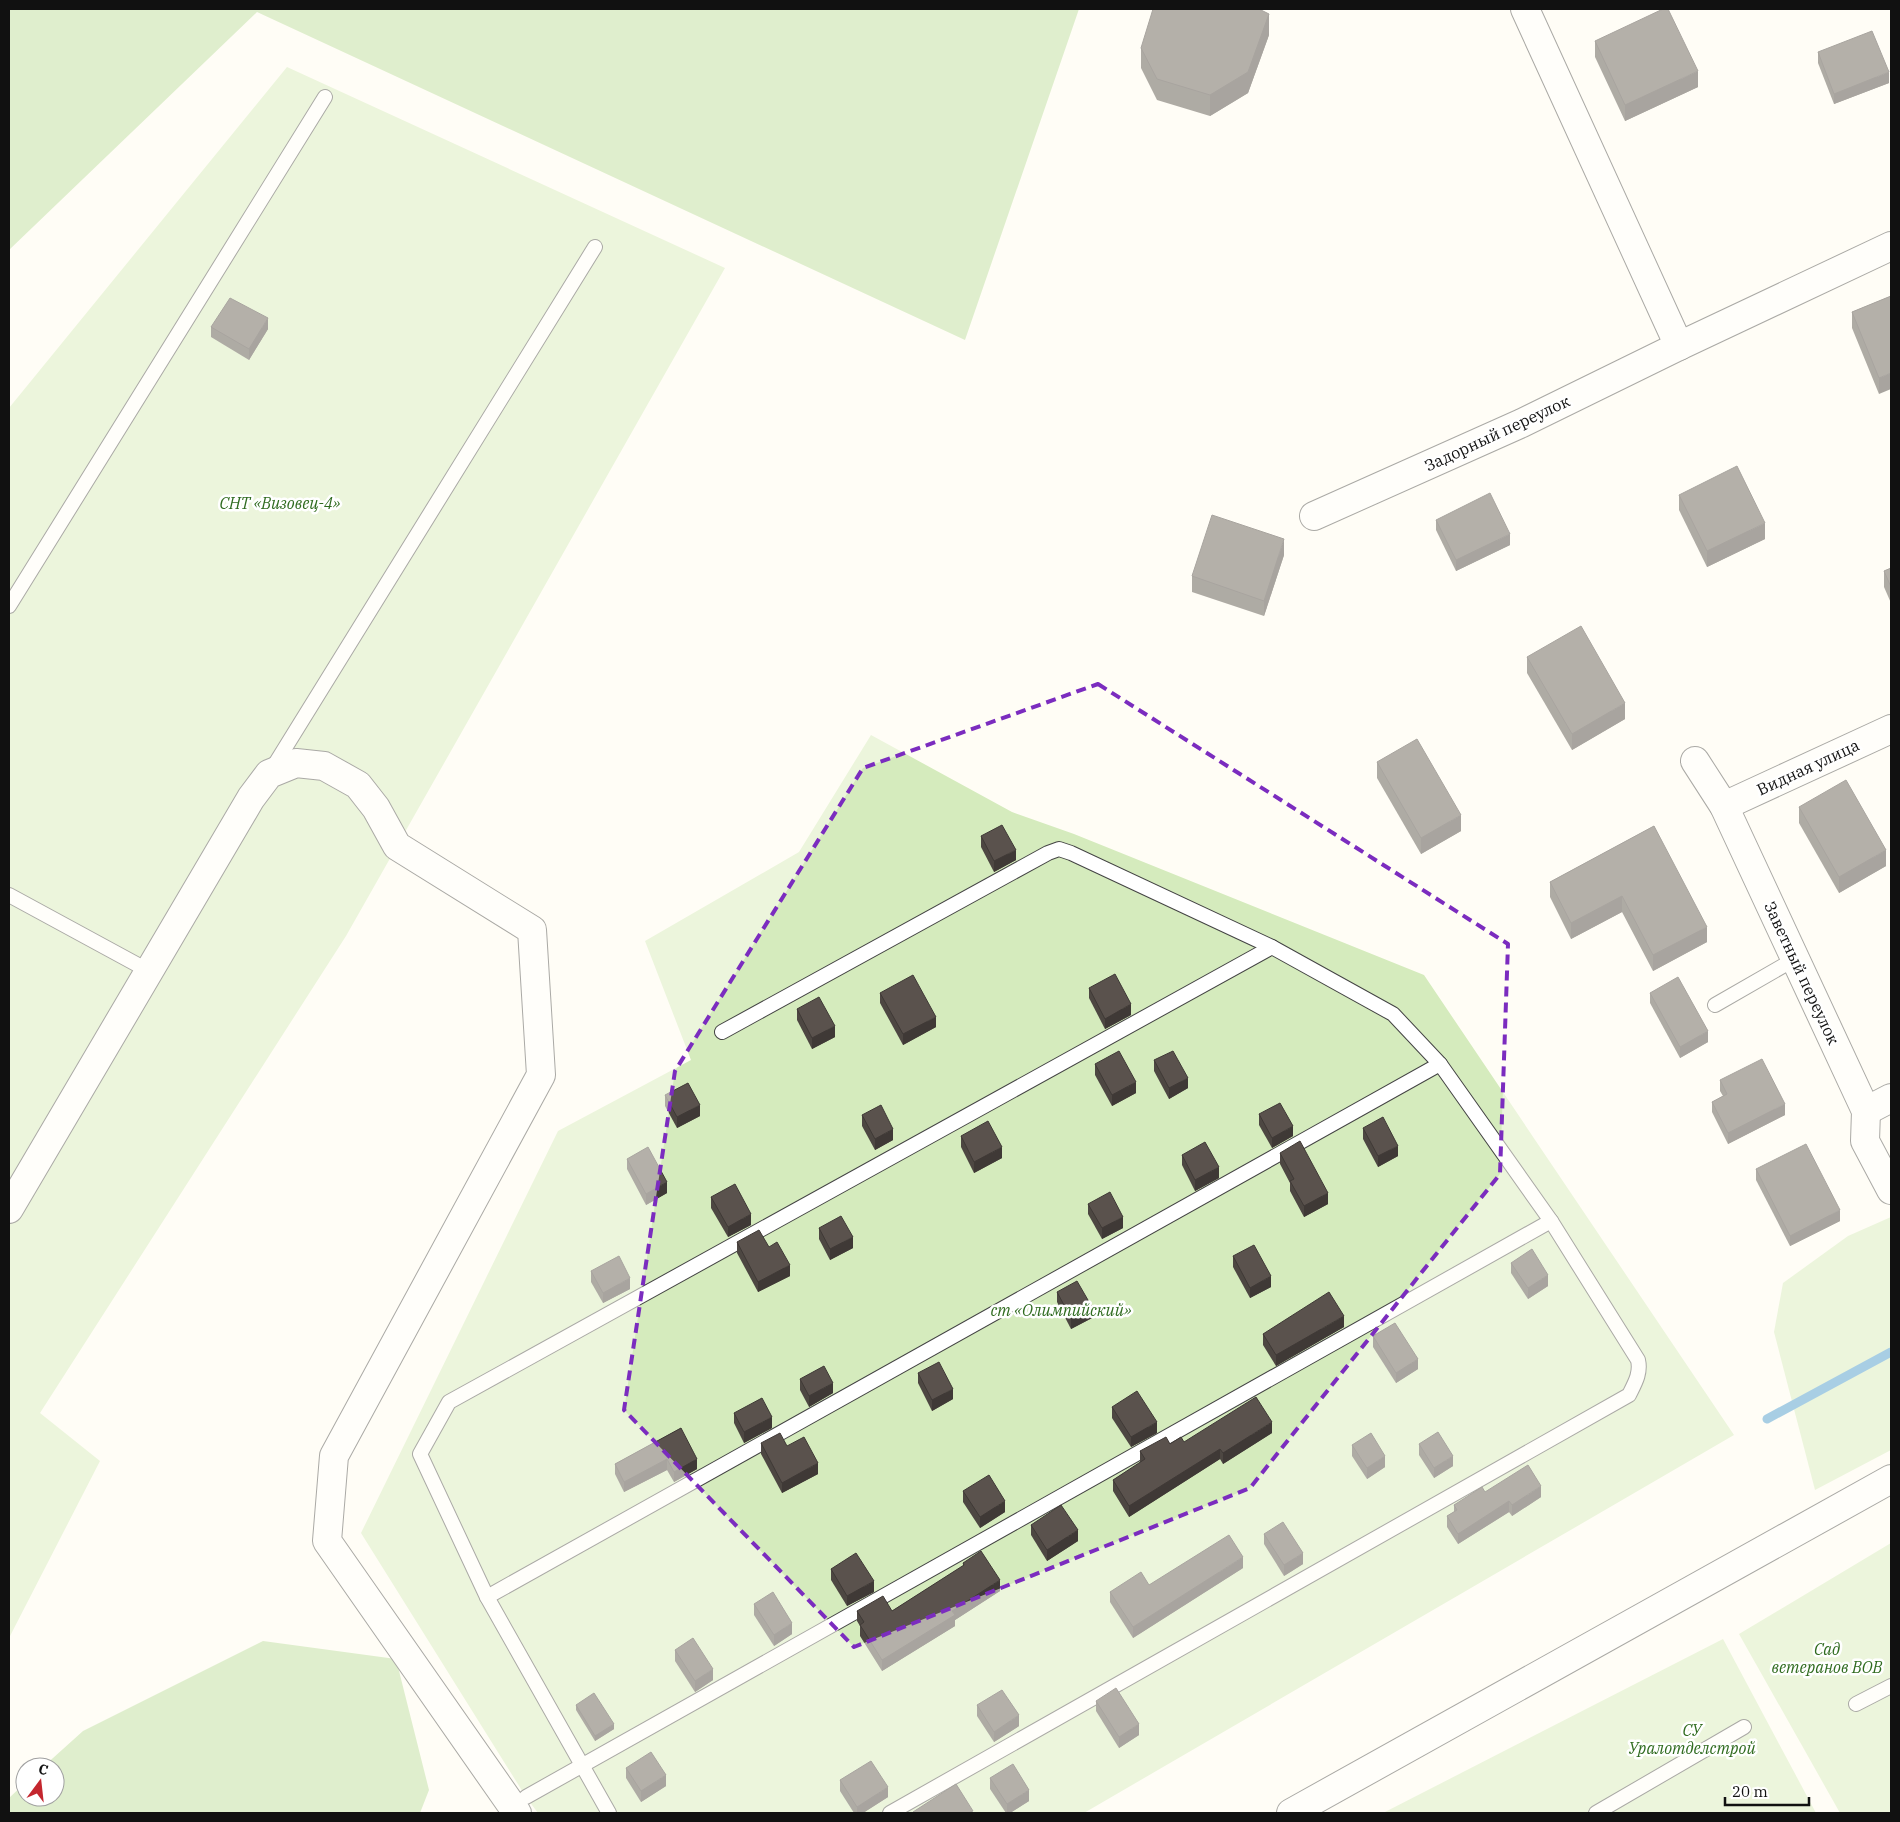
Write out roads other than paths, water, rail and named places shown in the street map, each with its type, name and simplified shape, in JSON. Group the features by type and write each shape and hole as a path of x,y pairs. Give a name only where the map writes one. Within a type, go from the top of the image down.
{"street":[{"path":"1525,9 1680,346"},
{"name":"Задорный переулок","path":"1314,516 1522,423 1891,246"},
{"name":"Видная улица","path":"1724,806 1891,728"},
{"name":"Заветный переулок","path":"1695,760 1724,806 1866,1111 1865,1140 1891,1190"},
{"path":"9,1209 251,798 269,774 296,763 324,766 358,785 376,808 397,846 532,930 541,1075 334,1456 327,1541 516,1803"},
{"path":"1866,1111 1891,1098"},
{"path":"1291,1813 1891,1479"}],"lane":[{"path":"9,606 325,97"},
{"path":"269,774 595,247"},
{"path":"722,1032 1040,857 1059,849 1071,853 1272,947 1394,1014 1440,1064 1551,1221 1638,1360 1640,1367 1629,1395 890,1813"},
{"path":"9,895 149,971"},
{"path":"609,1813 487,1597 420,1454 448,1402 1272,947"},
{"path":"1715,1005 1795,959"},
{"path":"487,1597 1440,1064"},
{"path":"516,1803 1551,1221"},
{"path":"1856,1704 1891,1686"},
{"path":"1596,1813 1744,1727"}],"waterway":[{"path":"1767,1419 1891,1352"}],"park label":[{"name":"СНТ «Визовец-4»","path":"280,503"},
{"name":"ст «Олимпийский»","path":"1061,1310"},
{"name":"Сад ветеранов ВОВ","path":"1827,1658"},
{"name":"СУ Уралотделстрой","path":"1692,1739"}]}
